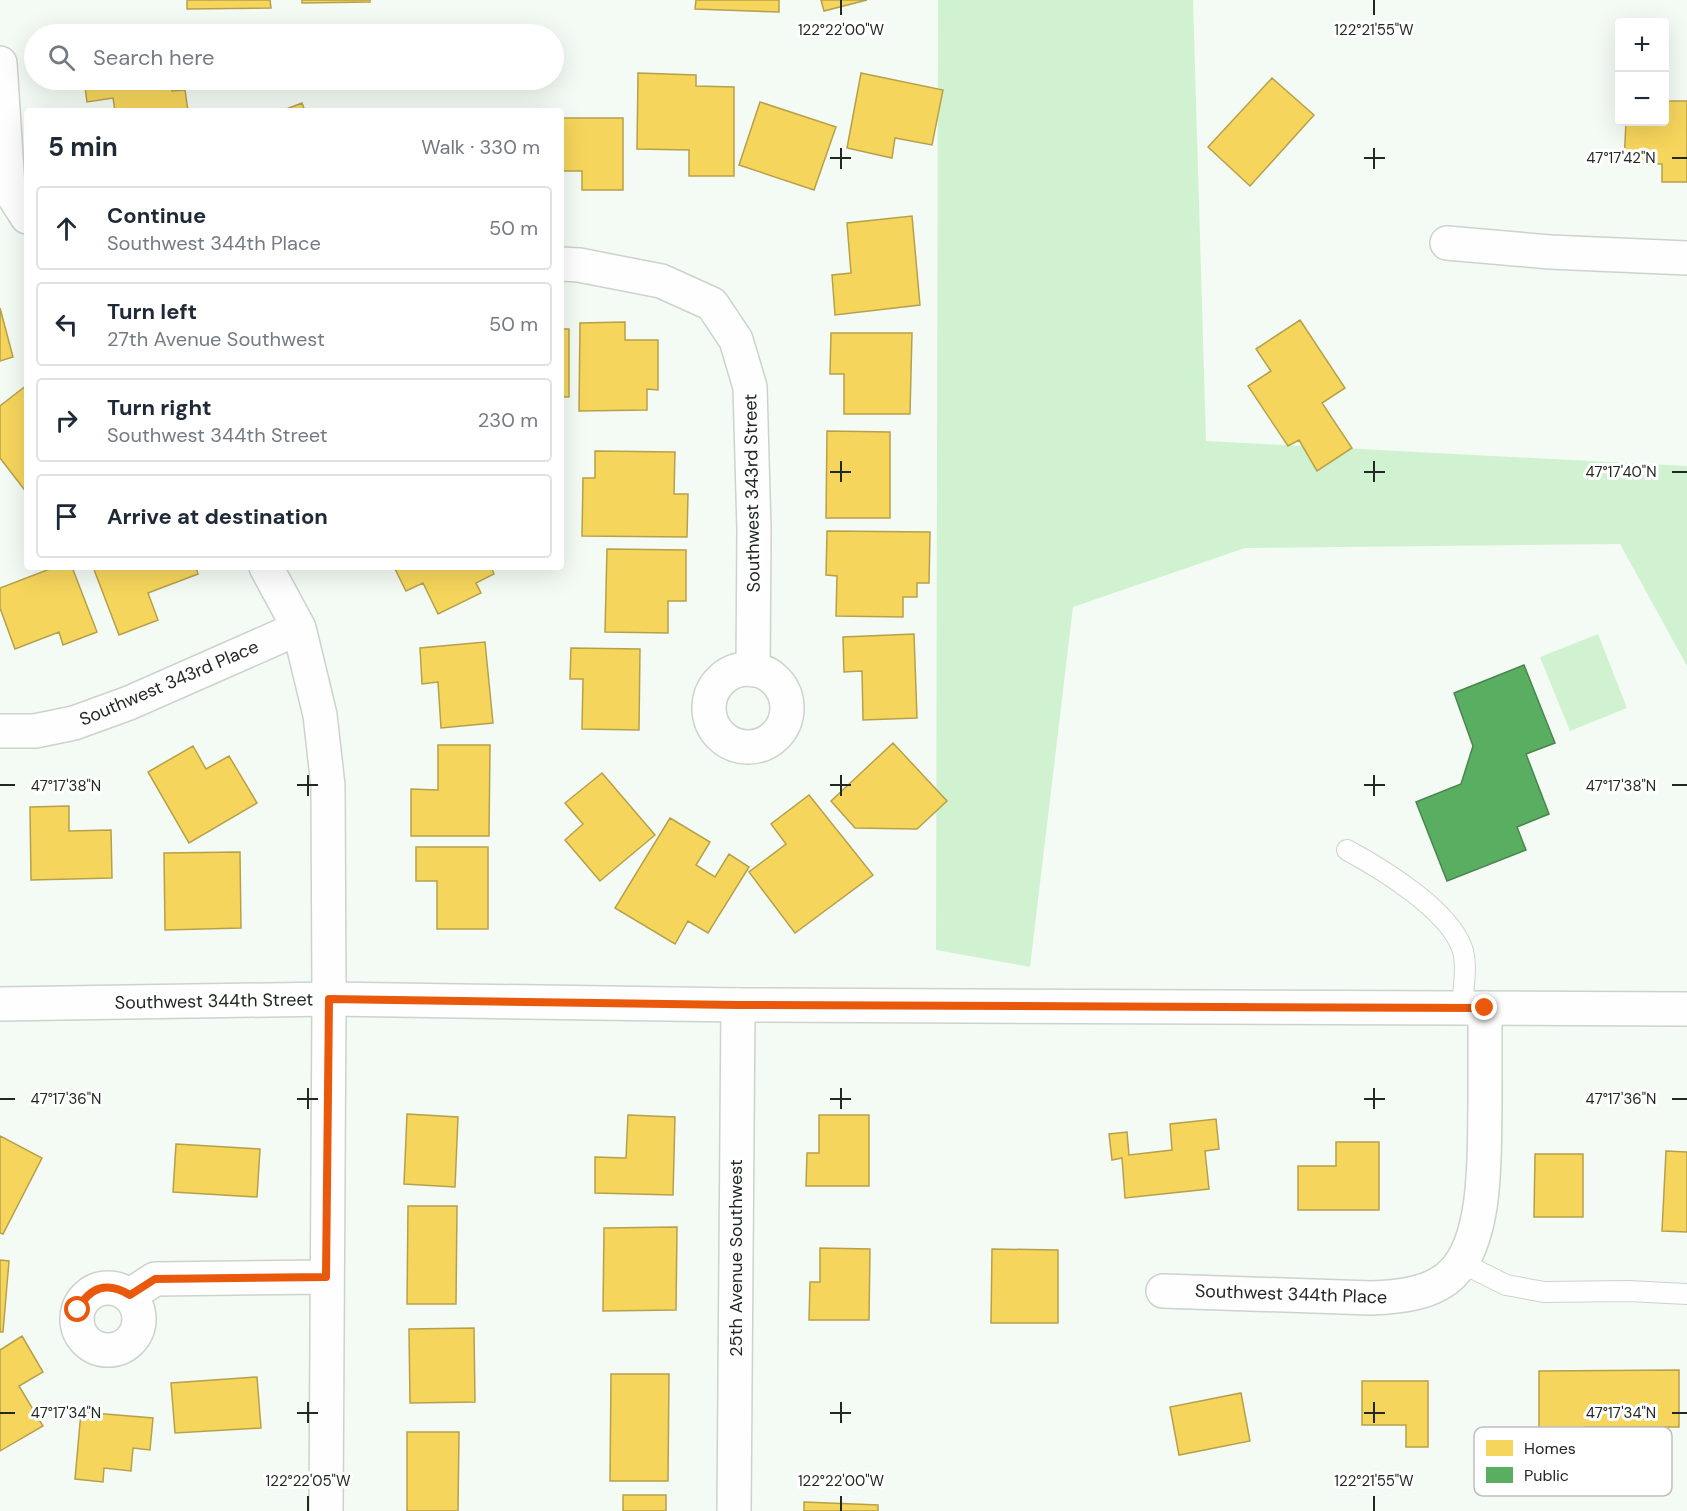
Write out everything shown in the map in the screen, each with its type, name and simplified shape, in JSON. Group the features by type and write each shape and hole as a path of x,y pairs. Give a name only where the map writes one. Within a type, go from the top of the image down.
{"street":[{"path":"0,63 4,188 24,214"},
{"path":"1447,243 1550,252 1687,258"},
{"name":"Southwest 343rd Street","path":"564,264 661,281 712,304 736,340 750,387 754,530 753,670"},
{"path":"268,570 299,628 320,715 328,786 326,1511"},
{"name":"Southwest 343rd Place","path":"0,731 35,731 74,723 129,704 299,628"},
{"name":"Southwest 344th Street","path":"0,1004 329,999 738,1005 1687,1010"},
{"name":"25th Avenue Southwest","path":"734,1511 738,1005"},
{"path":"1456,1269 1473,1236 1480,1205 1484,1169 1474,1008"},
{"name":"Southwest 344th Place","path":"1163,1291 1398,1297 1431,1287 1456,1269"},
{"path":"130,1295 155,1279 326,1277"}],"lane":[{"path":"1347,850 1415,894 1450,925 1462,949 1474,1008"},
{"path":"1456,1269 1506,1285 1544,1292 1628,1291 1687,1294"}],"green space":[{"path":"938,0 1193,0 1206,441 1687,466 1687,666 1620,544 1245,548 1073,607 1030,967 936,950"},
{"path":"1598,634 1627,708 1570,731 1540,657"}],"building: Homes":[{"path":"187,0 270,0 271,8 187,9"},
{"path":"302,0 370,0 370,2 302,3"},
{"path":"696,0 779,0 779,12 695,9"},
{"path":"821,0 867,0 824,11"},
{"path":"638,73 696,75 696,86 734,87 734,176 689,176 689,150 637,149"},
{"path":"861,73 943,90 932,145 895,138 892,158 847,148"},
{"path":"1272,78 1314,115 1250,186 1208,147"},
{"path":"85,90 185,90 188,108 115,108 113,98 87,102"},
{"path":"1669,101 1687,101 1687,182 1662,182 1662,164 1624,163 1626,126 1669,126"},
{"path":"760,102 836,127 814,190 739,165"},
{"path":"302,103 304,108 289,108"},
{"path":"564,118 623,118 623,190 582,190 582,171 564,171"},
{"path":"912,216 920,305 835,315 832,275 851,273 847,223"},
{"path":"0,308 13,357 0,361"},
{"path":"1300,320 1345,388 1322,403 1352,448 1317,471 1299,440 1288,446 1248,386 1271,371 1256,349"},
{"path":"625,322 625,340 658,340 658,390 647,389 647,410 579,411 580,323"},
{"path":"564,329 569,329 569,397 564,397"},
{"path":"831,333 912,333 910,414 844,414 844,374 830,374"},
{"path":"24,387 24,489 0,458 0,406"},
{"path":"827,431 890,432 890,518 826,518"},
{"path":"595,451 675,452 674,494 688,494 687,537 582,536 583,478 595,478"},
{"path":"827,531 930,532 929,583 917,583 917,597 903,597 903,617 836,616 837,576 826,575"},
{"path":"607,549 686,550 686,601 668,601 668,633 605,632"},
{"path":"47,570 73,570 97,632 63,645 59,632 15,649 0,608 0,588"},
{"path":"94,570 197,570 198,574 148,593 158,620 119,635"},
{"path":"396,570 492,570 494,574 476,583 481,593 438,614 423,583 406,591"},
{"path":"914,634 917,718 863,720 862,671 844,672 843,637"},
{"path":"485,642 493,723 441,728 438,682 422,684 420,648"},
{"path":"571,648 640,649 639,730 582,729 583,679 570,679"},
{"path":"893,743 947,801 917,829 855,828 831,801"},
{"path":"438,745 490,745 489,836 411,836 411,789 438,790"},
{"path":"193,746 206,769 229,756 257,803 189,843 148,772"},
{"path":"602,773 655,835 600,881 565,840 583,824 565,803"},
{"path":"809,795 873,875 795,933 749,872 786,844 771,824"},
{"path":"69,806 69,831 111,830 112,878 31,880 30,807"},
{"path":"670,818 710,842 696,865 715,877 729,854 749,867 708,933 688,921 675,944 615,908"},
{"path":"416,847 488,847 488,929 437,929 437,881 416,881"},
{"path":"240,852 241,928 165,930 164,853"},
{"path":"407,1114 458,1117 455,1187 404,1184"},
{"path":"628,1115 675,1117 673,1195 595,1193 595,1157 626,1158"},
{"path":"819,1115 869,1115 869,1186 806,1186 807,1153 819,1153"},
{"path":"1216,1119 1219,1149 1205,1151 1209,1189 1125,1198 1122,1158 1112,1160 1109,1134 1127,1132 1129,1155 1172,1150 1170,1124"},
{"path":"0,1136 42,1158 3,1234 0,1233"},
{"path":"1336,1142 1379,1142 1379,1210 1298,1210 1298,1166 1336,1166"},
{"path":"176,1144 260,1149 257,1197 173,1192"},
{"path":"1666,1151 1687,1152 1687,1232 1662,1231"},
{"path":"1535,1154 1583,1154 1583,1217 1534,1217"},
{"path":"408,1206 457,1206 456,1304 407,1304"},
{"path":"677,1227 676,1310 603,1311 604,1228"},
{"path":"820,1248 870,1249 869,1320 809,1320 810,1282 820,1282"},
{"path":"992,1249 1058,1250 1058,1323 991,1323"},
{"path":"0,1260 9,1261 3,1332 0,1332"},
{"path":"474,1328 475,1402 410,1403 409,1329"},
{"path":"22,1336 43,1372 19,1386 43,1426 0,1451 0,1350"},
{"path":"1679,1370 1679,1427 1539,1427 1539,1371"},
{"path":"611,1374 669,1374 668,1481 610,1481"},
{"path":"257,1377 261,1428 175,1433 171,1383"},
{"path":"1362,1381 1428,1381 1428,1447 1406,1447 1406,1425 1362,1425"},
{"path":"1241,1393 1250,1441 1179,1455 1170,1407"},
{"path":"81,1412 153,1418 150,1450 133,1448 131,1471 104,1468 103,1482 75,1479"},
{"path":"407,1432 459,1432 458,1511 407,1511"},
{"path":"623,1495 666,1495 666,1511 623,1511"},
{"path":"804,1502 878,1505 878,1511 804,1511"}],"building: Public":[{"path":"1524,665 1555,743 1526,754 1549,814 1517,827 1526,850 1447,881 1416,802 1461,784 1473,746 1454,693"}],"route":[{"path":"78,1310 82,1301 99,1288 120,1289 130,1295 155,1279 326,1277 329,999 738,1005 1485,1008"}]}
